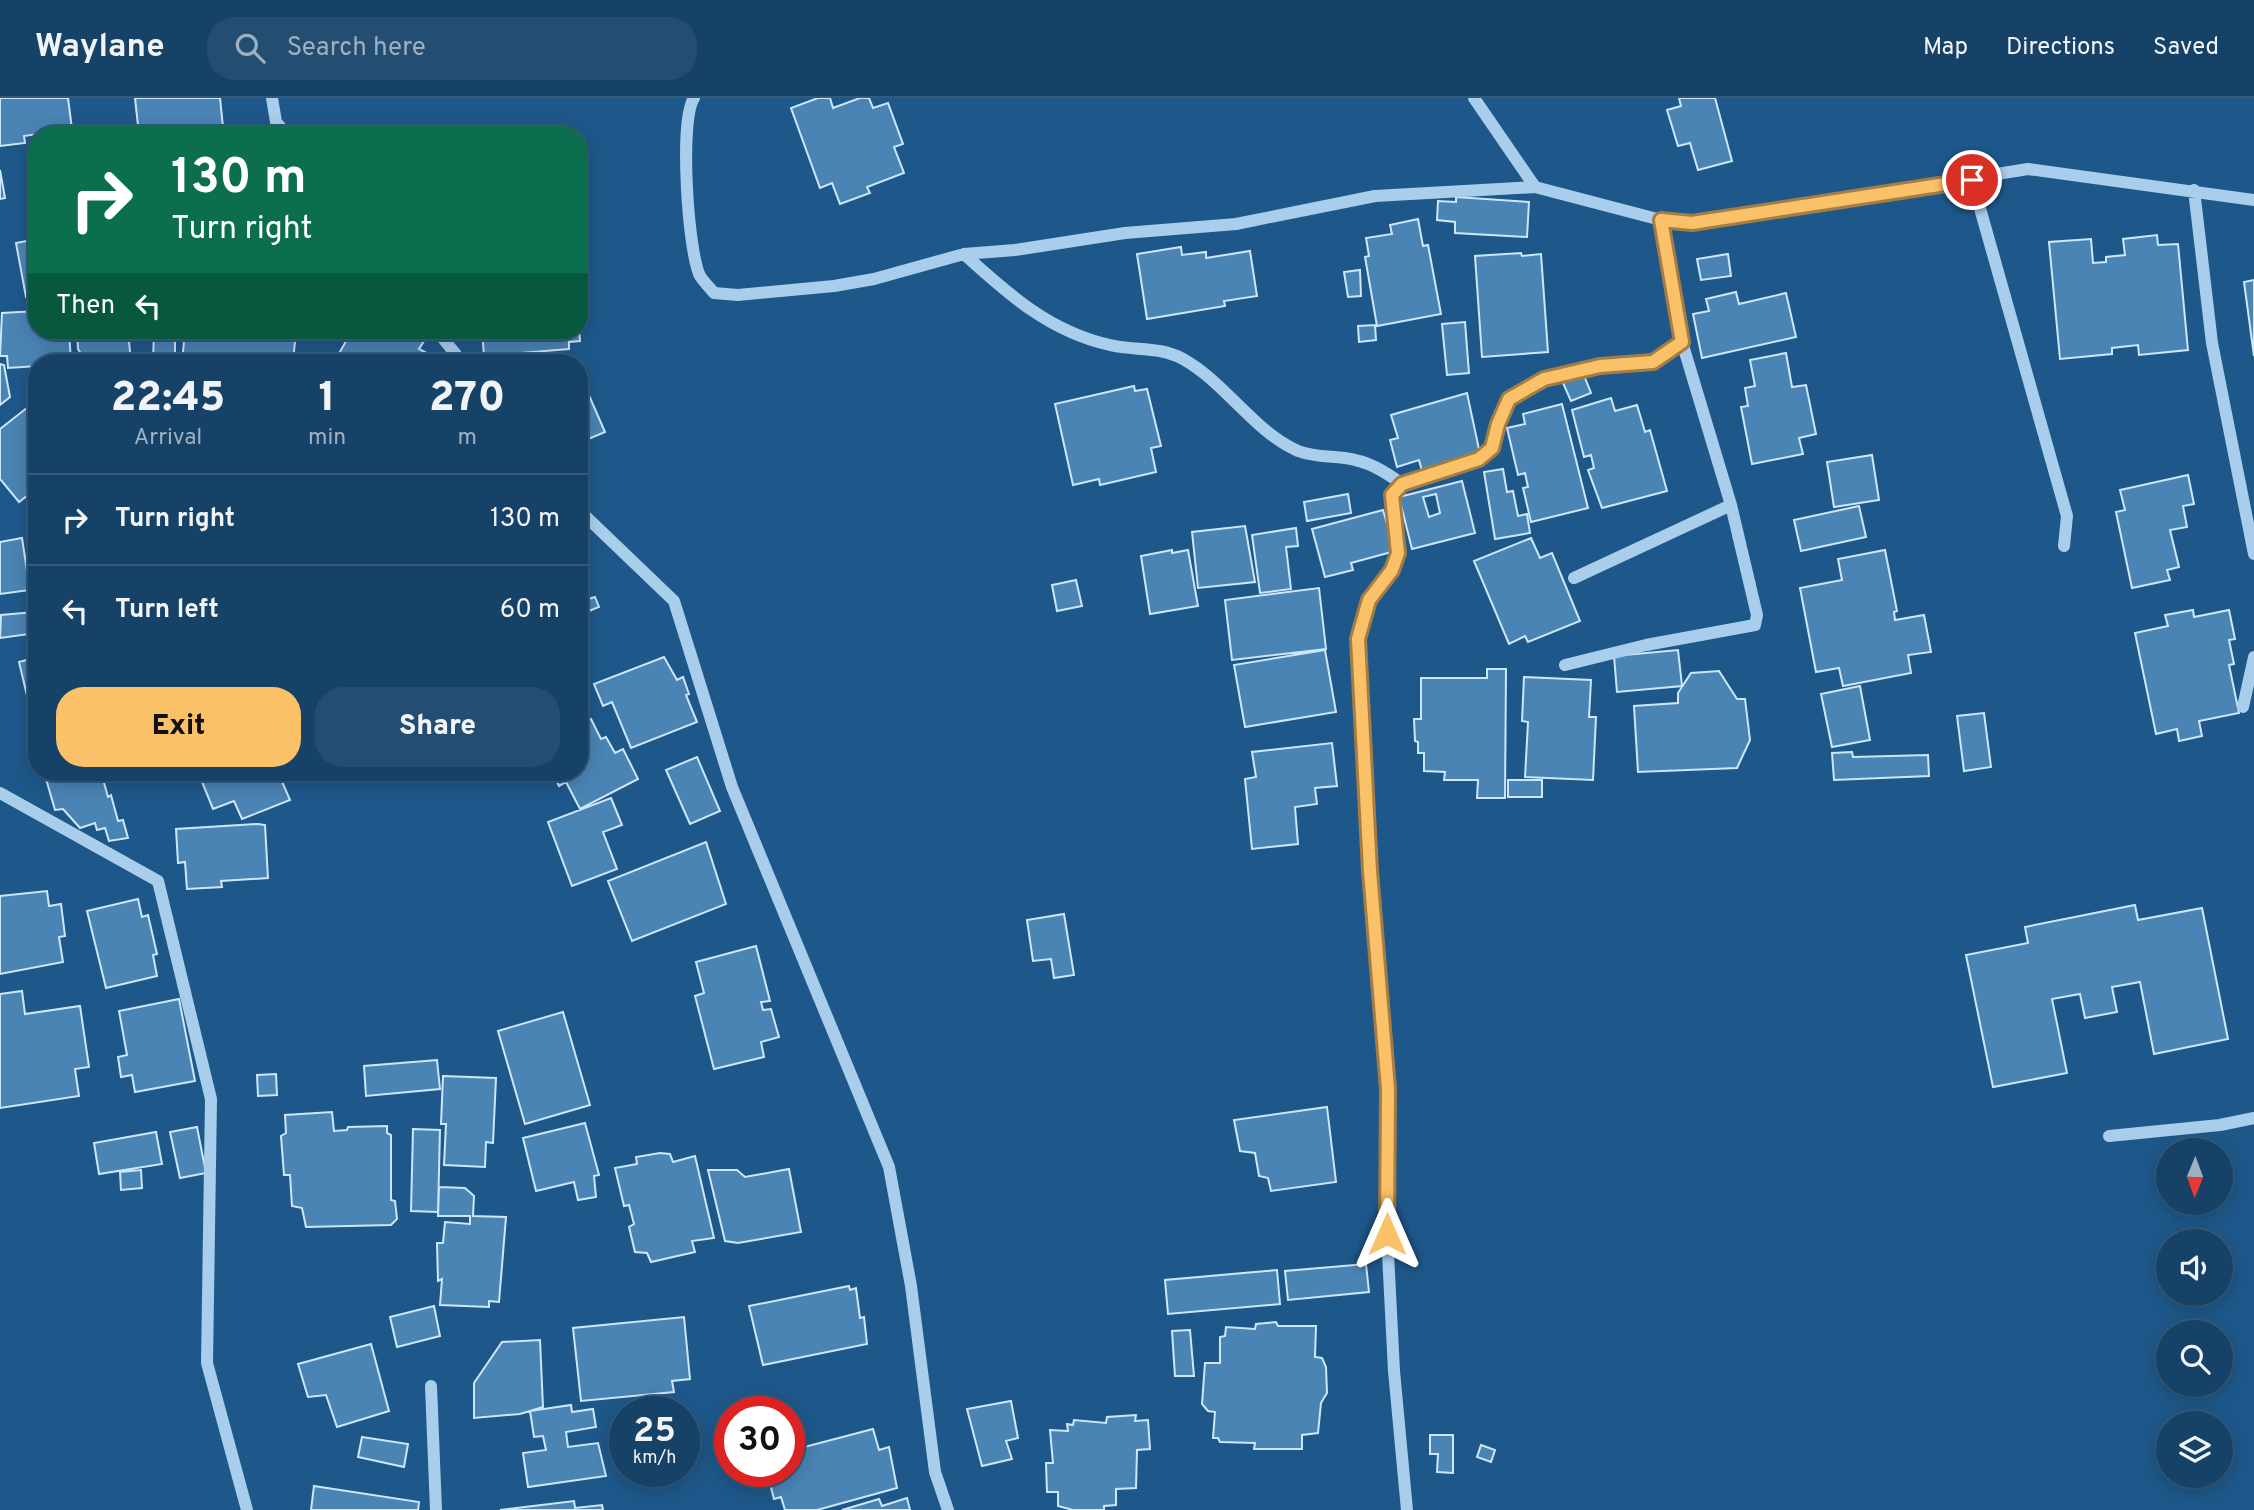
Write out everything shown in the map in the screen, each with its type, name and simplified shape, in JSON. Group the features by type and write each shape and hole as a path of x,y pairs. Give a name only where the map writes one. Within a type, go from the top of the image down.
{"street":[{"path":"272,98 276,122 279,126"},
{"path":"694,98 686,123 684,170 699,274 714,293 738,295 834,286 874,279 964,254 1015,250 1125,233 1236,224 1375,196 1535,187 1661,220 1692,223 2028,169 2254,200"},
{"path":"1474,98 1535,187"},
{"path":"1972,180 2067,516 2064,546"},
{"path":"2194,190 2212,343 2254,554"},
{"path":"1565,665 1646,645 1755,625 1757,615 1731,505 1682,342 1661,220"},
{"path":"964,254 1036,316 1074,335 1112,346 1154,349 1179,357 1203,372 1276,440 1321,458 1345,458 1371,464 1402,484"},
{"path":"444,340 456,354"},
{"path":"1407,1510 1387,1234 1388,1089 1370,871 1358,639 1369,600 1392,570 1398,553 1392,495 1402,484 1479,459 1492,448 1498,424 1509,399 1544,379 1580,369 1653,362 1682,342"},
{"path":"1574,578 1731,505"},
{"path":"588,519 674,601 732,787 888,1167 911,1286 935,1472 948,1510"},
{"path":"2243,707 2254,657"},
{"path":"0,793 158,881 211,1099 207,1363 247,1510"},
{"path":"2109,1136 2220,1125 2254,1118"},
{"path":"431,1386 436,1510"}],"building":[{"path":"0,98 68,98 72,126 28,126 28,135 24,136 25,143 0,146"},
{"path":"135,98 220,98 223,126 138,126"},
{"path":"818,98 830,98 833,108 860,98 869,98 873,108 888,103 903,144 894,147 904,173 867,187 870,193 840,204 832,183 820,188 791,108"},
{"path":"1679,98 1715,98 1732,161 1698,170 1690,143 1678,146 1667,110 1681,106"},
{"path":"0,170 5,198 0,199"},
{"path":"1456,197 1529,202 1527,237 1455,233 1455,222 1437,220 1438,201 1456,202"},
{"path":"1418,219 1423,246 1428,245 1441,314 1377,326 1365,257 1369,256 1366,238 1392,234 1390,225"},
{"path":"2157,235 2158,245 2178,244 2188,350 2139,355 2138,345 2112,348 2112,354 2060,359 2049,242 2091,239 2093,263 2106,262 2106,257 2125,255 2123,239"},
{"path":"28,241 28,297 26,297 16,243"},
{"path":"1181,247 1182,255 1206,252 1206,258 1250,251 1257,296 1224,301 1225,306 1147,319 1137,254"},
{"path":"1521,253 1522,256 1541,254 1548,352 1482,357 1475,256"},
{"path":"1728,254 1731,276 1701,280 1697,259"},
{"path":"1360,270 1361,296 1348,297 1344,272"},
{"path":"2254,280 2254,356 2244,282"},
{"path":"1736,292 1739,304 1786,293 1796,337 1702,358 1693,314 1709,311 1706,299"},
{"path":"28,312 28,340 70,340 70,354 28,354 28,367 8,368 7,356 0,356 2,313"},
{"path":"1465,322 1469,373 1447,375 1442,324"},
{"path":"1375,325 1376,340 1359,342 1358,326"},
{"path":"78,340 129,340 130,354 81,354"},
{"path":"154,340 175,340 175,354 153,354"},
{"path":"184,340 295,340 294,354 183,354"},
{"path":"347,340 422,340 419,349 428,354 339,354"},
{"path":"483,340 580,340 569,342 569,349 484,354"},
{"path":"1786,353 1792,387 1806,385 1816,434 1799,438 1803,454 1752,464 1741,407 1748,406 1745,388 1755,386 1750,360"},
{"path":"0,364 4,365 10,397 0,405"},
{"path":"1583,373 1591,393 1571,401 1563,383"},
{"path":"1134,386 1135,391 1147,389 1161,446 1151,448 1156,472 1100,485 1099,479 1073,485 1055,404"},
{"path":"588,393 605,432 588,439"},
{"path":"1467,393 1480,454 1422,471 1419,460 1397,467 1390,440 1398,438 1391,415"},
{"path":"1611,398 1615,411 1637,405 1645,432 1650,430 1667,491 1602,508 1588,470 1594,468 1591,455 1584,457 1572,410"},
{"path":"1562,404 1588,508 1531,522 1523,488 1528,487 1525,473 1518,475 1507,428 1525,424 1523,414"},
{"path":"28,407 28,495 19,502 0,479 0,429"},
{"path":"1872,455 1879,500 1834,507 1827,462"},
{"path":"1503,469 1507,492 1513,491 1518,516 1527,514 1530,533 1495,539 1484,472"},
{"path":"2188,475 2194,504 2183,506 2187,527 2170,530 2179,567 2167,570 2170,580 2132,588 2116,512 2125,510 2120,490"},
{"path":"1462,481 1475,533 1412,549 1399,497","holes":["1436,494 1440,513 1429,517 1423,497"]},
{"path":"1348,494 1351,513 1307,521 1304,502"},
{"path":"1859,506 1866,537 1801,551 1794,520"},
{"path":"1383,510 1395,551 1351,563 1353,570 1325,577 1312,529"},
{"path":"1245,526 1255,582 1198,588 1192,532"},
{"path":"1296,528 1298,546 1286,547 1291,589 1260,593 1252,535"},
{"path":"22,538 28,590 0,594 0,542"},
{"path":"1531,538 1540,558 1552,553 1580,621 1528,642 1525,636 1509,644 1474,561"},
{"path":"1172,550 1172,553 1188,550 1198,606 1150,614 1141,556"},
{"path":"1885,550 1897,611 1894,612 1895,620 1924,615 1931,652 1908,655 1911,673 1843,686 1839,668 1816,672 1800,588 1842,580 1838,559"},
{"path":"1076,580 1082,606 1057,611 1052,585"},
{"path":"1319,588 1326,649 1232,660 1225,600"},
{"path":"595,597 599,607 589,611 588,599"},
{"path":"2193,610 2194,617 2229,610 2235,639 2229,640 2234,664 2229,665 2239,713 2199,721 2202,736 2179,741 2177,729 2156,734 2135,633 2168,626 2165,615"},
{"path":"28,613 28,634 0,638 1,615"},
{"path":"1325,650 1336,712 1245,727 1234,665"},
{"path":"1678,650 1682,686 1617,692 1614,656"},
{"path":"664,657 677,680 683,677 689,694 686,695 697,722 631,748 612,702 603,706 594,684"},
{"path":"28,660 28,700 19,662"},
{"path":"1487,669 1506,669 1505,798 1477,798 1478,780 1444,780 1445,772 1424,771 1424,753 1418,753 1418,742 1415,741 1414,719 1421,719 1421,678 1487,678"},
{"path":"1719,671 1737,699 1745,699 1750,740 1737,768 1638,772 1634,706 1678,703 1678,693 1691,673"},
{"path":"1524,677 1591,680 1589,717 1596,717 1593,780 1525,777 1528,722 1522,721"},
{"path":"1860,686 1870,740 1832,747 1821,694"},
{"path":"1984,713 1991,767 1964,771 1957,716"},
{"path":"591,719 601,739 606,737 615,753 623,749 638,779 580,809 566,782 559,786 556,781 588,781 588,720"},
{"path":"1332,743 1337,786 1315,788 1317,804 1295,807 1298,844 1252,849 1245,779 1256,777 1252,752"},
{"path":"1852,752 1853,757 1928,755 1929,776 1834,780 1832,753"},
{"path":"697,757 720,811 690,824 666,770"},
{"path":"1508,780 1542,780 1542,797 1508,797"},
{"path":"47,781 104,781 108,797 111,795 118,821 123,820 128,838 109,841 105,828 97,830 95,823 80,828 63,809 55,810"},
{"path":"202,781 282,781 290,800 242,819 234,801 213,809"},
{"path":"611,798 622,825 603,832 617,869 572,886 548,822"},
{"path":"265,825 268,878 221,881 222,887 187,889 185,862 178,863 176,829"},
{"path":"706,842 726,904 632,941 608,881"},
{"path":"47,891 49,906 61,904 65,936 59,937 63,962 0,974 0,896"},
{"path":"138,899 142,917 148,915 157,954 153,955 157,976 106,988 87,911"},
{"path":"2135,905 2138,920 2202,908 2228,1039 2154,1054 2140,982 2112,987 2117,1012 2085,1018 2080,994 2052,999 2067,1073 1993,1087 1966,955 2028,943 2025,927"},
{"path":"1064,914 1074,975 1054,978 1051,959 1033,961 1027,920"},
{"path":"756,946 770,1001 761,1002 763,1010 771,1009 779,1037 761,1042 764,1057 714,1069 695,996 704,993 696,962"},
{"path":"22,991 25,1014 80,1006 89,1067 75,1069 79,1096 0,1108 0,994"},
{"path":"179,999 195,1081 135,1092 132,1075 121,1077 118,1057 127,1055 119,1011"},
{"path":"563,1012 590,1105 525,1124 498,1031"},
{"path":"437,1060 440,1089 366,1096 364,1066"},
{"path":"276,1074 277,1095 258,1096 257,1075"},
{"path":"443,1076 496,1078 493,1143 486,1142 485,1167 444,1165 446,1124 441,1124"},
{"path":"1327,1107 1336,1182 1271,1191 1268,1178 1259,1176 1255,1153 1240,1151 1234,1120"},
{"path":"332,1112 334,1131 347,1130 348,1127 387,1126 387,1133 391,1135 391,1200 395,1201 397,1219 391,1225 306,1227 302,1208 292,1206 290,1175 284,1175 281,1136 286,1133 285,1115"},
{"path":"585,1123 599,1175 594,1176 596,1197 578,1200 574,1182 536,1191 523,1138"},
{"path":"197,1127 206,1173 180,1178 170,1132"},
{"path":"413,1129 440,1130 438,1212 411,1211"},
{"path":"156,1132 162,1164 99,1174 94,1143"},
{"path":"670,1154 673,1162 695,1156 714,1238 692,1241 695,1252 651,1262 647,1253 635,1252 629,1227 634,1224 629,1205 624,1206 615,1168 637,1164 636,1157"},
{"path":"789,1169 801,1232 738,1243 725,1241 708,1170 737,1170 745,1177"},
{"path":"141,1170 142,1188 121,1190 120,1172"},
{"path":"439,1187 465,1188 474,1196 473,1216 506,1217 499,1302 489,1301 489,1307 440,1305 442,1279 438,1281 437,1243 443,1243 445,1222 470,1224 470,1216 438,1216"},
{"path":"1366,1264 1369,1292 1288,1300 1285,1271"},
{"path":"1277,1270 1280,1304 1168,1314 1165,1280"},
{"path":"849,1286 850,1290 856,1288 860,1318 864,1317 867,1344 763,1365 749,1306"},
{"path":"434,1306 440,1336 397,1347 390,1317"},
{"path":"684,1317 690,1379 672,1381 674,1392 609,1396 609,1398 581,1401 573,1328"},
{"path":"1276,1322 1278,1326 1316,1326 1315,1357 1322,1358 1326,1367 1327,1393 1321,1403 1318,1433 1302,1435 1302,1449 1254,1449 1255,1443 1220,1442 1218,1438 1213,1438 1215,1412 1208,1411 1202,1404 1205,1363 1220,1363 1220,1337 1225,1336 1226,1327 1255,1329 1256,1324"},
{"path":"1190,1330 1194,1376 1175,1376 1172,1331"},
{"path":"540,1340 543,1407 520,1414 474,1418 474,1383 502,1342"},
{"path":"371,1344 389,1411 337,1427 326,1395 308,1397 298,1364"},
{"path":"1011,1401 1018,1438 1006,1441 1012,1459 982,1466 967,1409"},
{"path":"571,1405 572,1412 593,1409 596,1427 566,1432 568,1447 598,1443 606,1476 528,1487 523,1453 546,1450 543,1436 534,1437 530,1411"},
{"path":"1136,1415 1135,1421 1148,1420 1150,1449 1137,1450 1136,1488 1116,1489 1116,1505 1104,1506 1104,1510 1073,1510 1058,1506 1058,1492 1047,1492 1046,1463 1053,1463 1050,1430 1068,1431 1067,1424 1073,1425 1074,1420 1106,1423 1107,1417"},
{"path":"873,1429 879,1450 889,1447 897,1488 817,1510 785,1510 781,1497 774,1499 771,1487 805,1487 805,1447"},
{"path":"1430,1435 1453,1435 1453,1473 1437,1472 1438,1454 1430,1454"},
{"path":"362,1437 408,1444 404,1467 358,1457"},
{"path":"1481,1445 1495,1450 1491,1462 1477,1457"},
{"path":"314,1486 419,1502 418,1510 311,1510"},
{"path":"907,1498 910,1510 842,1510 879,1499 882,1506"},
{"path":"574,1501 575,1508 602,1505 603,1510 500,1510"}],"route":[{"path":"1387,1234 1388,1089 1370,871 1358,639 1369,600 1392,570 1398,553 1392,495 1402,484 1479,459 1492,448 1498,424 1509,399 1544,379 1600,366 1653,362 1682,342 1661,220 1692,223 1972,180"}]}
